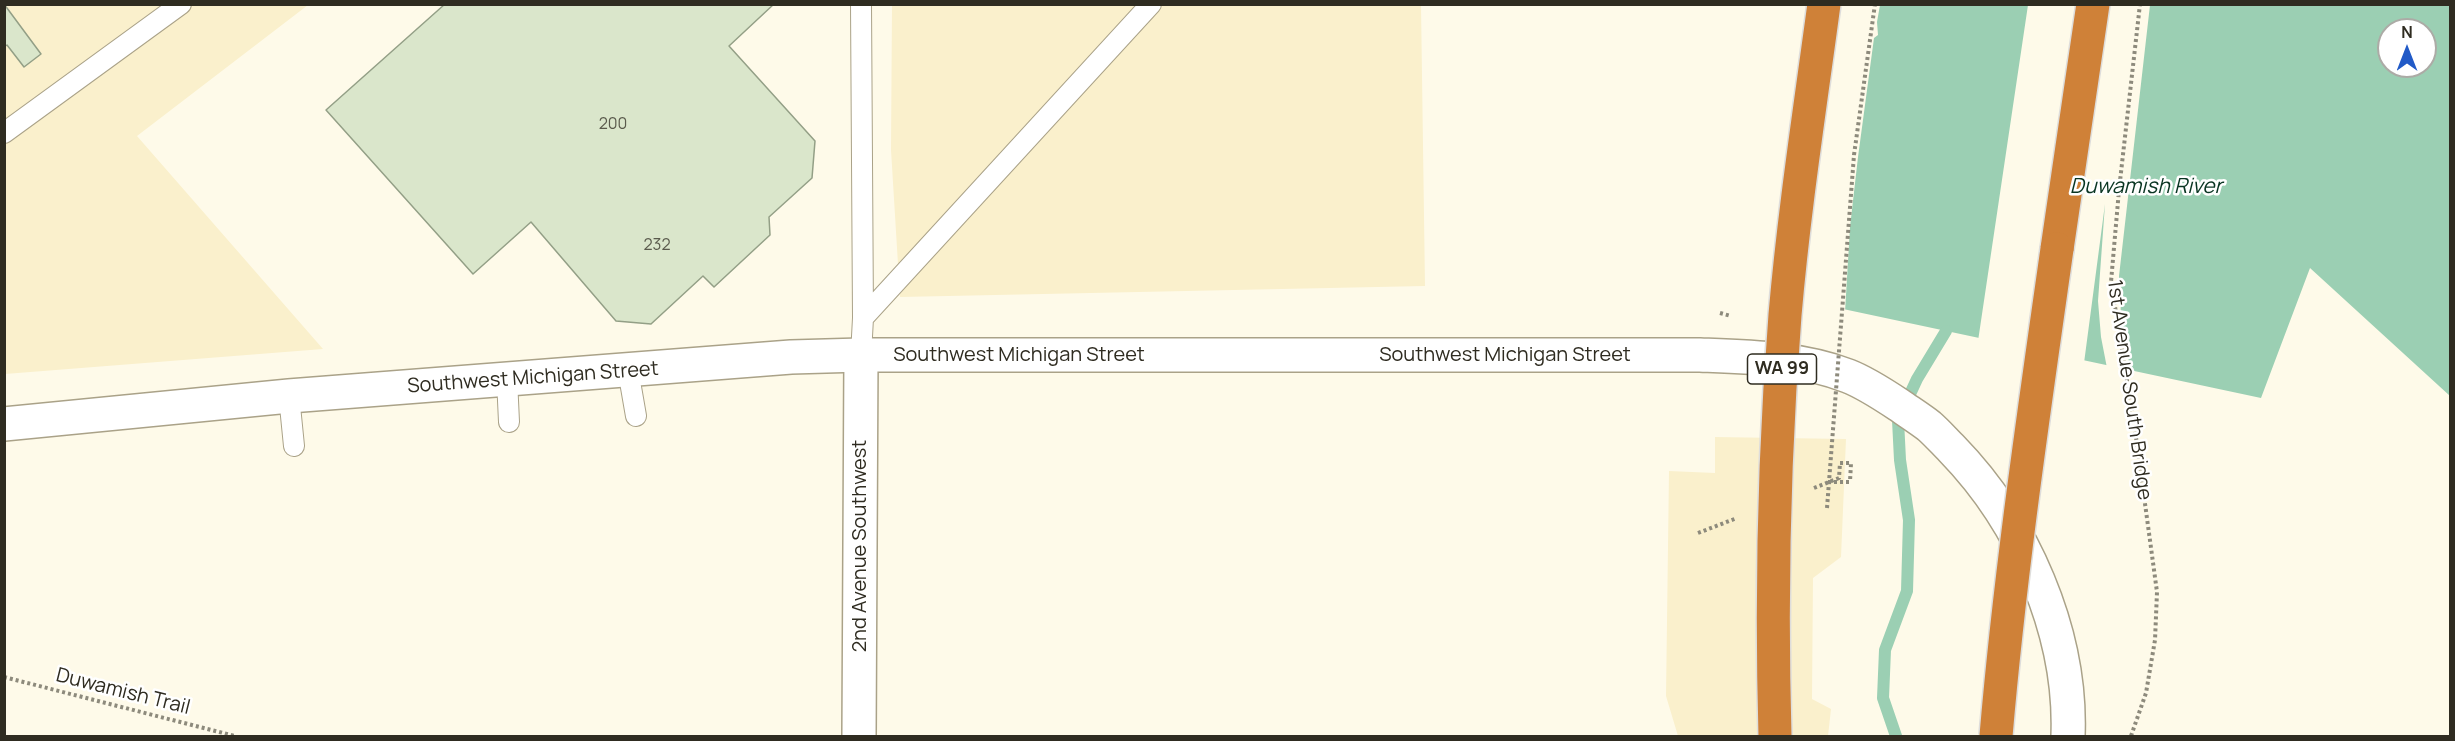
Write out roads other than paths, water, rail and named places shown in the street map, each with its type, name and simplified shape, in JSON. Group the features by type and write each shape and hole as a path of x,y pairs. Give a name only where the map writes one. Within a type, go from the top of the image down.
{"highway":[{"name":"WA 99","path":"1775,736 1774,518 1785,314 1803,153 1824,4"},
{"path":"1996,736 2036,395 2092,4"}],"street":[{"name":"Southwest Michigan Street","path":"4,424 289,396 791,357 861,355 1700,355 1759,357 1808,364 1850,377 1889,398 1931,427 1966,463 1989,493 2015,532 2039,585 2053,625 2063,669 2068,736"},
{"name":"2nd Avenue Southwest","path":"859,736 861,355"}],"lane":[{"path":"4,133 181,4"},
{"path":"861,4 863,318 861,355"},
{"path":"863,318 1151,4"},
{"path":"628,370 636,416"},
{"path":"507,379 509,422"},
{"path":"289,396 294,446"}],"water":[{"name":"Duwamish River","path":"1801,5 2450,5 2450,396 2310,268 2261,398 1768,293"}],"waterway":[{"path":"1896,736 1883,698 1885,650 1907,591 1909,520 1900,460 1898,420 1917,379 1946,331"}]}
